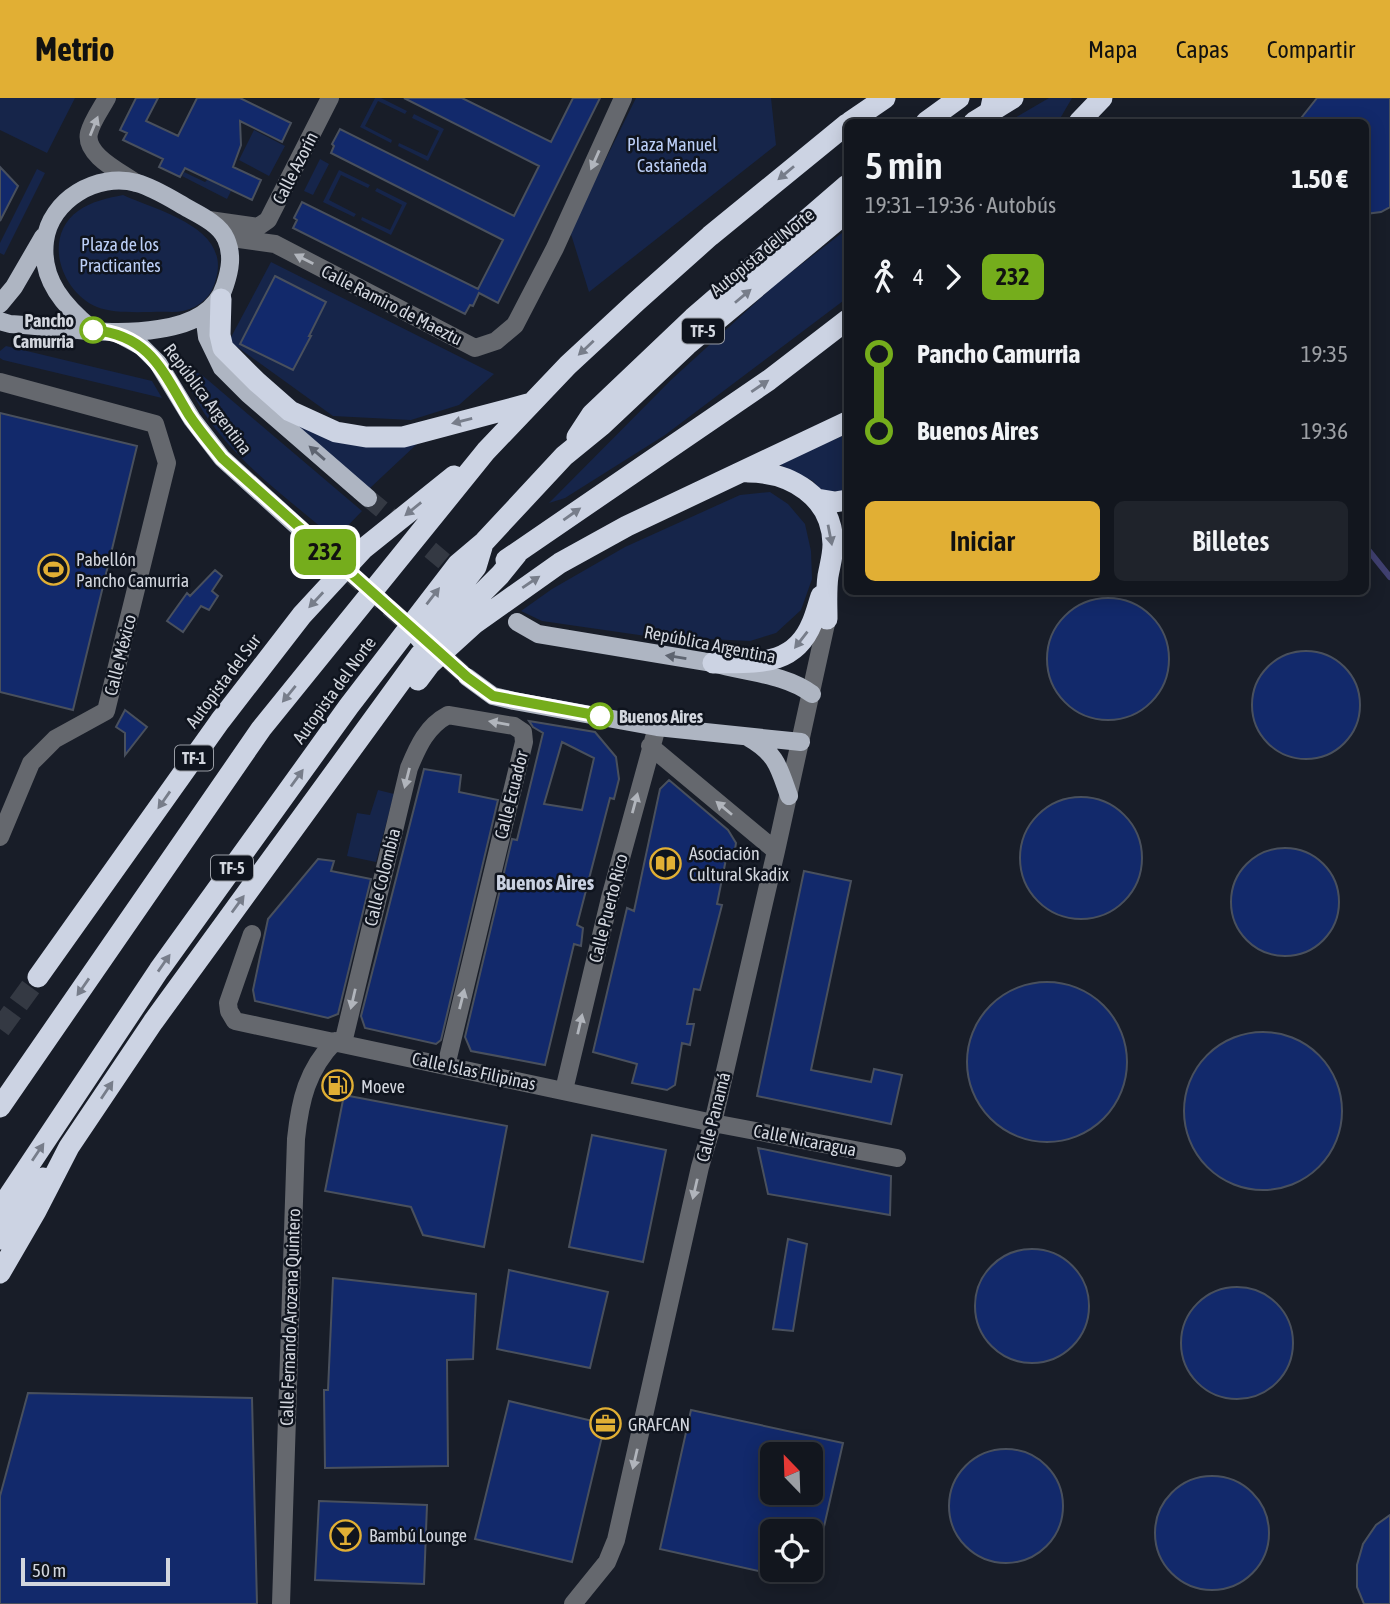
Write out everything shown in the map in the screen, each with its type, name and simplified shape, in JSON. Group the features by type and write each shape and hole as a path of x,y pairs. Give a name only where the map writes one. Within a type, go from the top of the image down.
{"highway":[{"path":"850,119 863,98"},
{"name":"Autopista del Norte","path":"855,119 884,98"},
{"path":"930,119 959,98"},
{"path":"989,119 993,98"},
{"path":"979,119 1013,98"},
{"path":"1082,119 1102,98"},
{"name":"Autopista del Norte","path":"3,1101 261,729 486,450 528,404 587,347 710,236 844,127"},
{"path":"564,456 592,414 641,366 743,273 844,188"},
{"name":"Autopista del Norte","path":"0,1209 159,970 349,706 458,564 484,542 564,456 602,425 697,335 844,214"},
{"path":"221,299 220,335 223,348 290,411 336,432 366,437 403,437 528,404"},
{"path":"437,617 495,566 517,554 769,380 844,322"},
{"path":"354,743 393,710 439,656 474,624 511,595 560,563 627,526 844,423"},
{"name":"Autopista del Sur","path":"38,977 220,721 302,615 363,550 486,450"},
{"path":"746,472 767,472 783,476 817,499 833,542 828,578 827,619"},
{"path":"817,499 844,500"},
{"path":"354,743 374,697 476,567 484,542"},
{"path":"0,1239 25,1200 69,1147 153,1022 420,655 500,575 517,554"},
{"path":"827,619 844,563"},
{"path":"713,663 758,662 788,654 801,642 812,624 828,578"},
{"path":"0,1273 69,1147"}],"main road":[{"path":"0,304 14,288 65,202 94,184 112,181 136,183 209,220 225,237 231,268 221,299 204,314 186,323 161,329 114,332 0,321"},
{"path":"46,231 45,269 54,288 70,312 93,330"},
{"name":"República Argentina","path":"204,314 207,337 222,369 369,498"},
{"name":"República Argentina","path":"114,332 141,346 158,363 192,419 222,458 328,554"},
{"name":"República Argentina","path":"517,621 538,635 713,663 785,680 812,694"},
{"path":"467,677 493,696 657,727 801,742"},
{"path":"746,736 768,749 777,762 789,796"}],"street":[{"path":"107,98 89,133 90,146 99,156 136,183"},
{"name":"Calle Azorín","path":"209,220 258,227 268,220 330,98"},
{"name":"Calle Ramiro de Maeztu","path":"225,237 275,244 475,348 496,341 515,326 555,248 623,98"},
{"name":"Calle México","path":"0,382 155,424 167,463 106,711 55,739 31,763 0,837"},
{"name":"Calle Panamá","path":"573,1604 607,1562 616,1539 700,1167 713,1123 789,796 827,619"},
{"name":"Calle Ecuador","path":"439,719 448,715 514,726 523,732 524,742 446,1066"},
{"name":"Calle Colombia","path":"339,1042 409,768 419,744 439,719"},
{"name":"Calle Puerto Rico","path":"564,1090 610,898 657,727"},
{"path":"650,746 776,851"},
{"name":"Calle Islas Filipinas","path":"252,934 228,1003 235,1021 713,1123"},
{"name":"Calle Fernando Arozena Quintero","path":"281,1604 296,1139 305,1085 323,1054 339,1042"},
{"name":"Calle Nicaragua","path":"713,1123 897,1158"}],"green space":[{"path":"0,98 75,98 47,153 0,130"},
{"path":"375,98 381,98 407,111 405,114 378,101 365,126 392,140 391,143 360,127"},
{"name":"Plaza Manuel Castañeda","path":"636,98 771,98 776,145 589,292 570,231"},
{"path":"1049,98 1072,98 1060,119 1013,119"},
{"path":"414,114 444,129 428,161 398,146 399,143 427,156 439,131 412,118"},
{"path":"254,130 285,146 269,176 239,160"},
{"path":"320,159 329,164 313,195 304,191"},
{"path":"37,169 45,173 4,255 0,253 0,243"},
{"path":"339,170 370,185 368,188 341,175 329,200 356,214 354,217 323,202"},
{"path":"184,172 205,182 208,179 231,191 227,199 182,176"},
{"path":"377,188 407,203 391,235 361,220 362,217 390,230 402,205 375,191"},
{"name":"Plaza de los Practicantes","path":"123,195 176,217 207,238 216,252 218,269 212,290 200,304 178,312 114,311 84,300 74,289 60,263 61,235 67,222 89,205"},
{"path":"844,231 844,300 665,435 565,498 549,503 671,380 776,284"},
{"path":"271,262 494,374 459,405 411,420 333,416 229,341"},
{"path":"6,346 152,381 162,398 3,360 0,358 0,351"},
{"path":"182,365 202,375 362,511 335,539 255,471 219,434 191,390 183,375"},
{"path":"281,414 418,443 369,489"},
{"path":"844,435 844,491 822,492 813,481 778,464"},
{"path":"770,492 788,504 805,524 811,551 812,579 801,610 776,633 750,641 646,636 542,621 521,611 552,589 625,547 740,495"},
{"path":"378,790 394,794 376,862 347,856 357,813 370,815"}],"building":[{"path":"136,98 158,98 146,121 178,136 197,98 240,98 291,123 282,142 240,121 241,145 233,167 261,180 252,200 185,168 180,177 159,167 163,159 123,140 127,133 120,130"},
{"path":"404,98 462,98 551,142 573,98 600,98 498,303 479,293 473,306 470,305 465,314 293,228 297,220 294,218 302,202 478,289 503,240 331,153 334,146 332,144 340,129 514,216 539,166"},
{"path":"1317,98 1390,98 1390,207 1381,212 1369,214 1369,119 1300,119"},
{"path":"0,167 18,186 0,221"},
{"path":"275,276 326,302 293,370 240,344"},
{"name":"Pabellón Pancho Camurria","path":"0,413 137,446 73,710 0,692"},
{"path":"215,570 222,576 212,591 218,596 209,610 201,606 183,632 167,621 187,593 190,596"},
{"path":"1108,598 1131,603 1151,616 1164,636 1169,659 1164,682 1151,702 1131,715 1108,720 1085,715 1065,702 1052,682 1047,659 1052,636 1065,616 1085,603"},
{"path":"1306,651 1327,655 1344,667 1356,684 1360,705 1356,726 1344,743 1327,755 1306,759 1285,755 1268,743 1256,726 1252,705 1256,684 1268,667 1285,655"},
{"path":"125,710 147,727 125,755 125,733 116,727"},
{"path":"529,721 595,732 616,757 619,779 614,799 610,798 577,925 583,928 581,946 574,944 545,1065 471,1051 465,1037 512,839 517,840 543,733","holes":["562,742 594,758 582,810 544,804"]},
{"path":"424,769 461,775 459,792 498,800 441,1040 436,1044 365,1028 361,1016"},
{"path":"669,780 728,830 736,843 734,856 727,854 717,904 722,905 700,990 694,989 687,1024 694,1024 690,1045 682,1043 675,1085 667,1090 632,1083 637,1064 593,1052 627,908 634,911 660,789"},
{"path":"1081,797 1104,802 1124,815 1137,835 1142,858 1137,881 1124,901 1104,914 1081,919 1058,914 1038,901 1025,881 1020,858 1025,835 1038,815 1058,802"},
{"path":"1285,848 1306,852 1323,864 1335,881 1339,902 1335,923 1323,940 1306,952 1285,956 1264,952 1247,940 1235,923 1231,902 1235,881 1247,864 1264,852"},
{"path":"318,859 334,861 331,871 371,879 338,1014 328,1018 255,1001 253,990 268,919"},
{"path":"804,871 851,881 811,1070 871,1082 874,1069 902,1075 891,1124 757,1096"},
{"path":"1047,982 1078,988 1104,1005 1121,1031 1127,1062 1121,1093 1104,1119 1078,1136 1047,1142 1016,1136 990,1119 973,1093 967,1062 973,1031 990,1005 1016,988"},
{"path":"1263,1032 1293,1038 1319,1055 1336,1081 1342,1111 1336,1141 1319,1167 1293,1184 1263,1190 1233,1184 1207,1167 1190,1141 1184,1111 1190,1081 1207,1055 1233,1038"},
{"path":"344,1095 507,1126 484,1247 423,1235 411,1207 325,1191"},
{"path":"592,1135 666,1150 643,1262 569,1247"},
{"path":"758,1148 891,1176 890,1215 768,1194"},
{"path":"788,1239 807,1244 793,1331 773,1329"},
{"path":"1032,1249 1054,1254 1072,1266 1084,1284 1089,1306 1084,1328 1072,1346 1054,1358 1032,1363 1010,1358 992,1346 980,1328 975,1306 980,1284 992,1266 1010,1254"},
{"path":"509,1270 608,1292 590,1368 497,1349"},
{"path":"333,1278 476,1294 473,1359 447,1360 448,1466 325,1468 324,1390 328,1390"},
{"path":"1237,1287 1258,1291 1277,1303 1289,1322 1293,1343 1289,1364 1277,1383 1258,1395 1237,1399 1216,1395 1197,1383 1185,1364 1181,1343 1185,1322 1197,1303 1216,1291"},
{"path":"28,1393 252,1398 257,1604 0,1604 0,1496"},
{"path":"509,1401 605,1424 572,1562 475,1539"},
{"path":"691,1410 843,1443 823,1531 823,1519 760,1519 760,1571 660,1549"},
{"path":"1006,1449 1028,1454 1046,1466 1058,1484 1063,1506 1058,1528 1046,1546 1028,1558 1006,1563 984,1558 966,1546 954,1528 949,1506 954,1484 966,1466 984,1454"},
{"path":"1212,1476 1234,1481 1252,1493 1264,1511 1269,1533 1264,1555 1252,1573 1234,1585 1212,1590 1190,1585 1172,1573 1160,1555 1155,1533 1160,1511 1172,1493 1190,1481"},
{"path":"319,1501 427,1505 424,1584 315,1580"},
{"path":"1390,1515 1390,1604 1364,1604 1357,1587 1357,1565 1363,1544 1376,1525"}],"waterway":[{"path":"1369,551 1390,577"}],"tunnel":[{"path":"368,498 463,577"},
{"path":"328,554 467,677"},
{"path":"0,1029 38,977"}],"bus line":[{"name":"232","path":"93,330 114,332 141,346 158,363 192,419 222,458 467,677 493,696 600,716"}],"place":[{"name":"Pancho Camurria","path":"93,330"},
{"name":"Pabellón Pancho Camurria","path":"53,569"},
{"name":"Buenos Aires","path":"600,716"},
{"name":"Asociación Cultural Skadix","path":"666,863"},
{"name":"Moeve","path":"338,1086"},
{"name":"GRAFCAN","path":"605,1424"},
{"name":"Bambú Lounge","path":"346,1535"}],"district":[{"name":"Buenos Aires","path":"545,882"}]}
